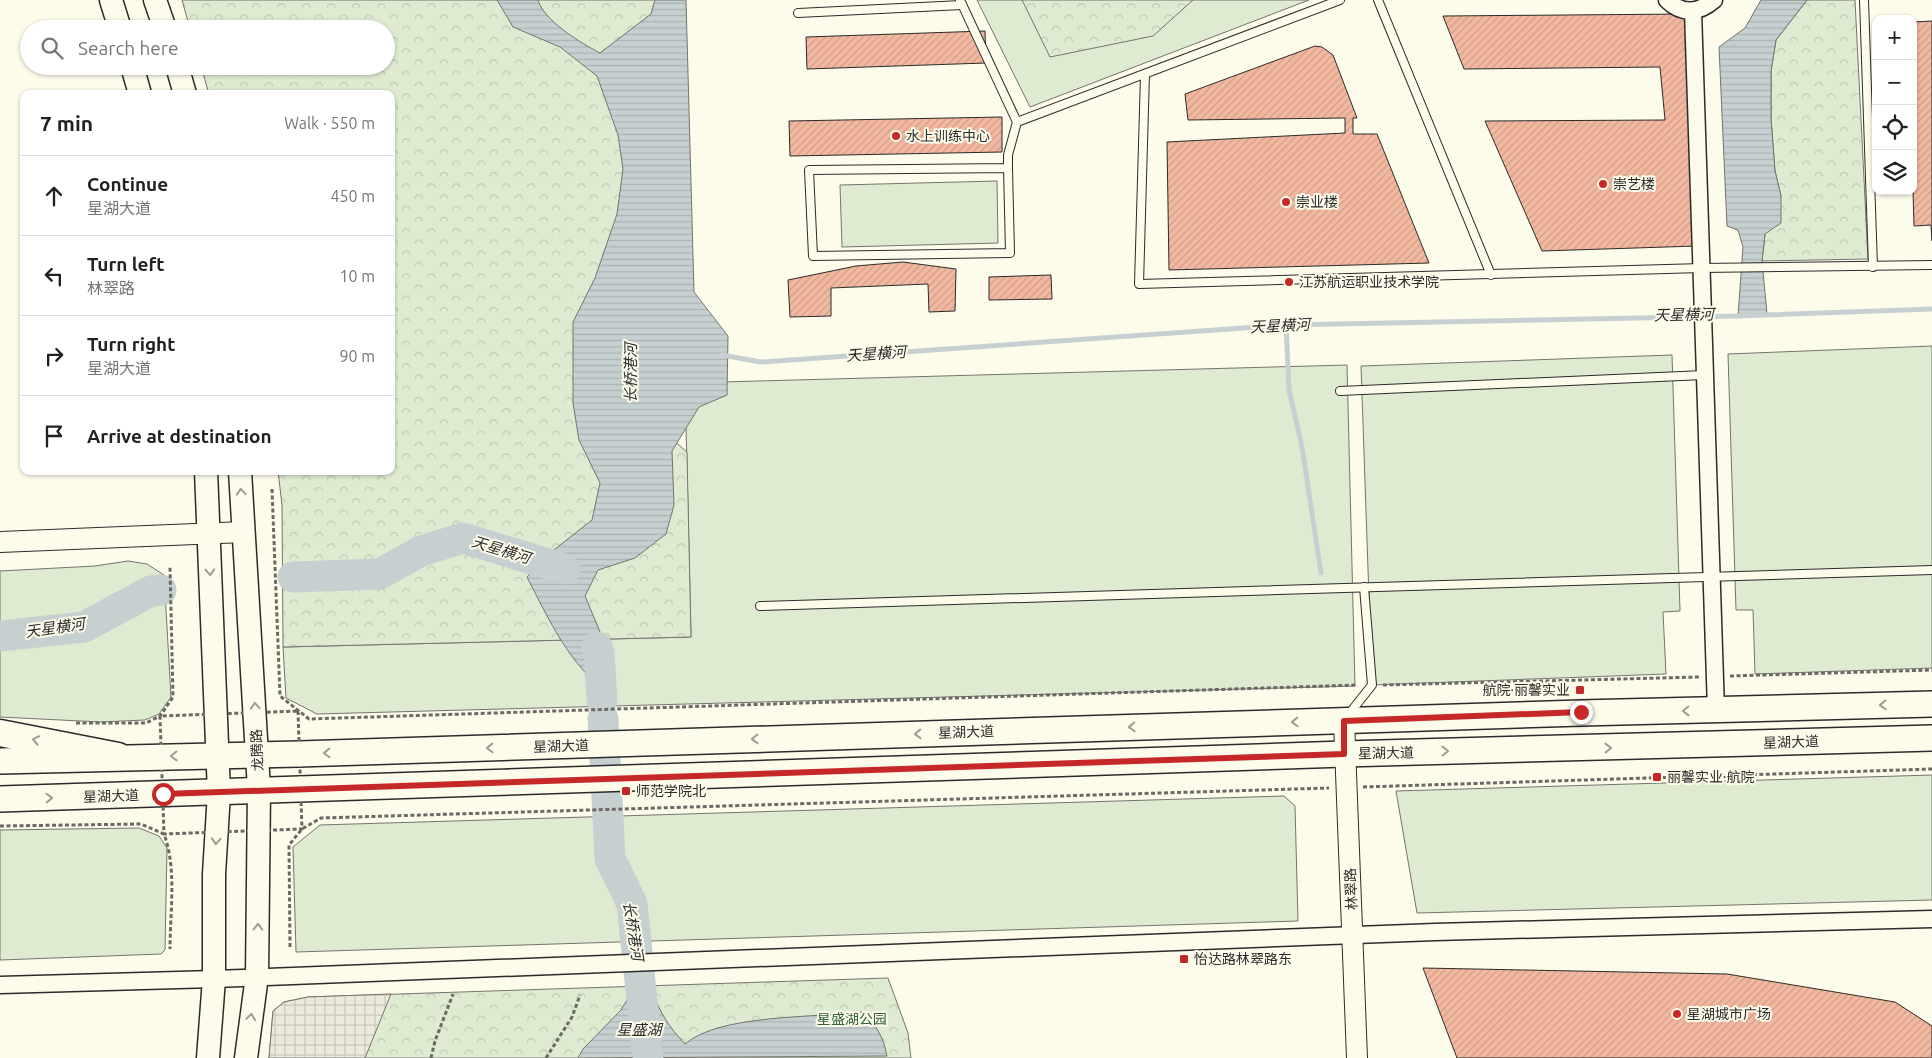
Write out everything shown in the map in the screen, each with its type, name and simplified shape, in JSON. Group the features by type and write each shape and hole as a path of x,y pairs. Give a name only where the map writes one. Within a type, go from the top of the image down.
{"highway":[{"path":"0,733 118,756"}],"main road":[{"path":"111,0 117,20"},
{"path":"156,0 162,20"},
{"path":"135,75 139,90"},
{"path":"180,75 183,90"},
{"path":"206,475 219,793 214,874 214,979 208,1058"},
{"name":"龙腾路","path":"240,475 259,789 257,976 246,1058"},
{"name":"星湖大道","path":"0,761 118,756 258,755 1932,704"},
{"name":"星湖大道","path":"0,799 1344,754 1932,738"}],"street":[{"path":"1667,0 1681,10 1692,11 1714,0"},
{"path":"1692,11 1716,710"},
{"path":"0,542 244,532"},
{"name":"林翠路","path":"1344,721 1357,1058"},
{"path":"0,985 214,979 1353,934 1932,919"}],"lane":[{"path":"1017,122 1340,0"},
{"path":"1378,0 1491,275"},
{"path":"1864,0 1873,267"},
{"path":"798,13 961,3 1017,122 1008,155 1010,253 813,256 809,170 1008,168"},
{"path":"1145,74 1139,284 1702,268 1741,269 1932,265"},
{"path":"1340,390 1704,376"},
{"path":"760,606 1932,570"},
{"path":"1344,721 1372,685 1364,587"}],"path":[{"path":"272,489 280,696 309,719 1372,685 1932,670"},
{"path":"76,723 146,723 160,716 173,697 170,567"},
{"path":"290,947 289,845 302,829 321,818 1932,769"},
{"path":"0,826 141,824 164,834 169,848 170,949"},
{"path":"431,1058 435,1041 453,994"},
{"path":"546,1058 572,1017 580,995"}],"green space":[{"path":"182,0 663,0 629,402 687,452 691,637 283,647 282,505 278,475 395,475 395,90 208,90 204,75 395,75 395,20 188,20"},
{"path":"977,0 1309,0 1030,107"},
{"path":"1022,0 1193,0 1153,36 1050,57"},
{"path":"1807,0 1855,0 1868,259 1762,261 1765,234 1781,196 1775,171 1771,119 1771,71 1776,40"},
{"path":"997,181 998,243 842,247 840,185"},
{"path":"1932,346 1932,668 1755,674 1753,610 1736,610 1728,354"},
{"path":"1672,355 1680,611 1663,612 1666,674 1372,685 1361,366"},
{"path":"1347,365 1355,686 317,714 286,698 283,647 691,637 685,383"},
{"path":"128,561 147,564 164,575 171,697 159,714 145,720 101,722 0,717 0,571 95,566"},
{"path":"1932,775 1932,900 1417,913 1396,791"},
{"path":"1284,796 1295,806 1298,921 296,952 293,847 320,825"},
{"path":"139,828 159,836 167,848 165,950 161,954 0,960 0,830"},
{"name":"星盛湖公园","path":"888,978 908,1033 911,1058 269,1058 273,1011 284,1002 308,997"}],"shaded area":[{"path":"391,994 365,1058 269,1058 273,1011 284,1002 308,997"}],"water":[{"path":"497,0 538,0 548,16 564,31 600,53 651,14 655,0 686,0 694,292 728,336 727,395 699,407 672,451 674,505 666,534 635,558 598,570 585,596 608,651 610,695 583,670 572,656 552,626 527,577 550,553 592,520 600,483 579,440 573,403 573,322 595,278 617,214 623,169 618,135 597,76 560,47 513,27"},
{"path":"1761,0 1807,0 1776,40 1771,71 1771,119 1775,171 1781,196 1781,223 1765,234 1762,261 1767,314 1738,316 1743,247 1738,230 1727,226 1719,47 1745,28"},
{"name":"星盛湖","path":"652,989 665,1019 685,1044 701,1034 744,1022 862,1012 879,1032 887,1056 578,1058 583,1049 621,1010 633,990"}],"building":[{"name":"崇艺楼","path":"1687,14 1697,246 1542,251 1485,121 1665,120 1660,67 1464,69 1443,16"},
{"path":"1932,21 1932,241 1931,225 1914,226 1913,195 1917,195 1917,22"},
{"path":"985,31 986,63 807,69 806,37"},
{"name":"崇业楼","path":"1315,46 1322,47 1333,55 1357,118 1353,118 1353,134 1377,134 1429,263 1169,270 1167,142 1345,133 1345,118 1188,120 1185,94"},
{"name":"水上训练中心","path":"1002,117 1002,152 790,156 789,121"},
{"path":"903,262 956,269 955,311 929,312 928,284 831,288 831,316 790,317 788,280 856,266"},
{"path":"1051,275 1052,299 989,300 989,277"},
{"name":"星湖城市广场","path":"1423,968 1727,974 1895,1002 1932,1026 1932,1058 1457,1058"}],"waterway":[{"name":"天星横河","path":"722,355 761,362 1286,325 1738,316 1932,309"},
{"path":"1286,325 1289,390 1302,447 1321,573"},
{"name":"天星横河","path":"293,577 380,574 421,551 463,538 565,569"},
{"name":"天星横河","path":"0,636 84,627 151,591 161,590"},
{"name":"长桥港河","path":"597,647 599,652 602,700"},
{"name":"长桥港河","path":"603,719 610,858 632,904 648,1058"}],"place":[{"name":"水上训练中心","path":"896,136"},
{"name":"崇艺楼","path":"1603,184"},
{"name":"崇业楼","path":"1286,202"},
{"name":"江苏航运职业技术学院","path":"1289,282"},
{"name":"航院·丽馨实业","path":"1580,690"},
{"name":"丽馨实业·航院","path":"1657,777"},
{"name":"师范学院北","path":"626,791"},
{"name":"怡达路林翠路东","path":"1184,959"},
{"name":"星湖城市广场","path":"1677,1014"}],"route":[{"path":"163,794 219,793 259,789 1344,754 1344,721 1581,712"}]}
